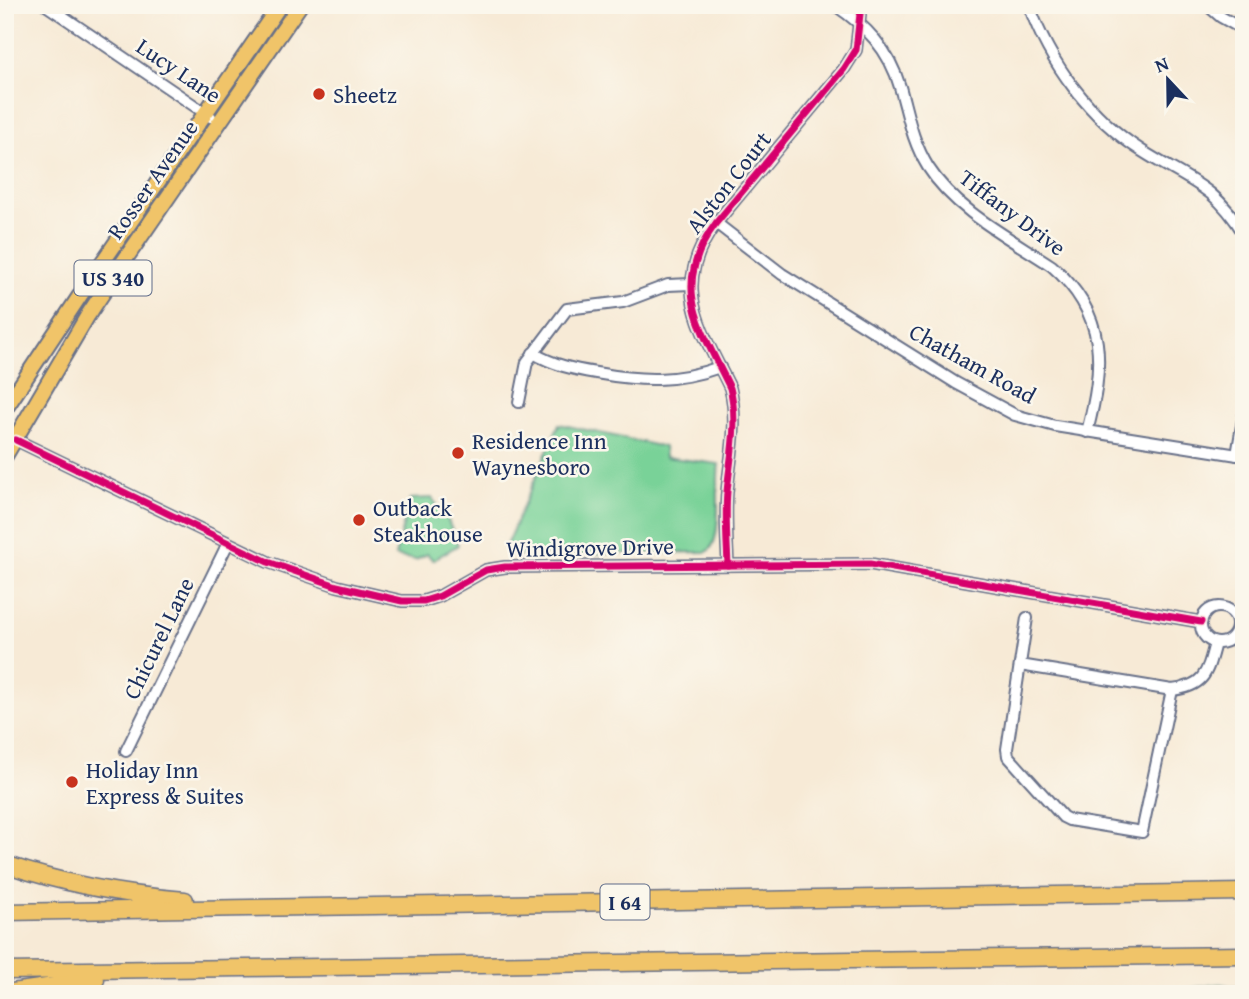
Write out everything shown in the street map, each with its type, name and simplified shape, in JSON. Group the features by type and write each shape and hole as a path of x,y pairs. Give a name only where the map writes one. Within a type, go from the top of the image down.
{"highway":[{"path":"5,864 62,880 132,894 275,907"},
{"name":"I 64","path":"5,912 1244,892"},
{"path":"5,971 1244,956"},
{"path":"5,993 84,980 238,969"}],"main road":[{"name":"Rosser Avenue","path":"5,409 280,5"},
{"name":"Rosser Avenue","path":"5,456 11,437 88,315 300,5"}],"street":[{"name":"Lucy Lane","path":"46,5 220,122"},
{"name":"Tiffany Drive","path":"835,5 859,22 878,41 889,59 913,138 939,182 954,199 1052,266 1065,277 1085,303 1096,331 1099,358 1087,432"},
{"name":"Alston Court","path":"728,565 726,496 734,412 730,388 697,318 691,284 696,256 716,223 844,69 856,50 861,5"},
{"path":"1029,5 1043,40 1066,77 1103,119 1140,150 1207,189 1223,204 1244,234"},
{"path":"1208,5 1221,17 1244,30"},
{"name":"Chatham Road","path":"716,223 782,274 999,407 1031,420 1087,432 1240,456"},
{"path":"519,402 524,369 566,310 623,302 668,285 691,284"},
{"path":"533,353 559,366 641,380 675,379 720,367"},
{"path":"1240,456 1244,414"},
{"name":"Windigrove Drive","path":"11,437 228,543 313,579 363,593 415,602 432,600 476,574 494,568 888,566 1201,622"},
{"name":"Chicurel Lane","path":"126,751 228,543"},
{"path":"1231,638 1239,621 1228,610 1217,608 1206,612 1201,622 1204,635 1215,643 1244,635"},
{"path":"1027,618 1008,756 1063,817 1069,820 1142,832 1172,690"},
{"path":"1020,665 1172,690 1195,685 1201,680 1210,663 1215,643"}],"green space":[{"path":"559,424 664,447 665,457 719,464 717,525 712,546 707,552 510,555 505,548"},
{"path":"432,498 445,513 458,545 433,560 427,554 416,560 395,556 410,499"},
{"path":"1220,984 1244,989 1244,994 1113,994 1174,991"}],"cycle path":[{"path":"728,565 726,510 734,427 733,401 730,388 700,325 694,306 694,267 702,246 716,223 844,69 856,50 861,5"},
{"path":"16,440 268,562 337,586 402,601 424,601 440,596 486,570 505,567 870,564 1201,622"}],"place":[{"name":"Sheetz","path":"319,94"},
{"name":"Residence Inn Waynesboro","path":"458,453"},
{"name":"Outback Steakhouse","path":"359,520"},
{"name":"Holiday Inn Express & Suites","path":"72,782"}]}
